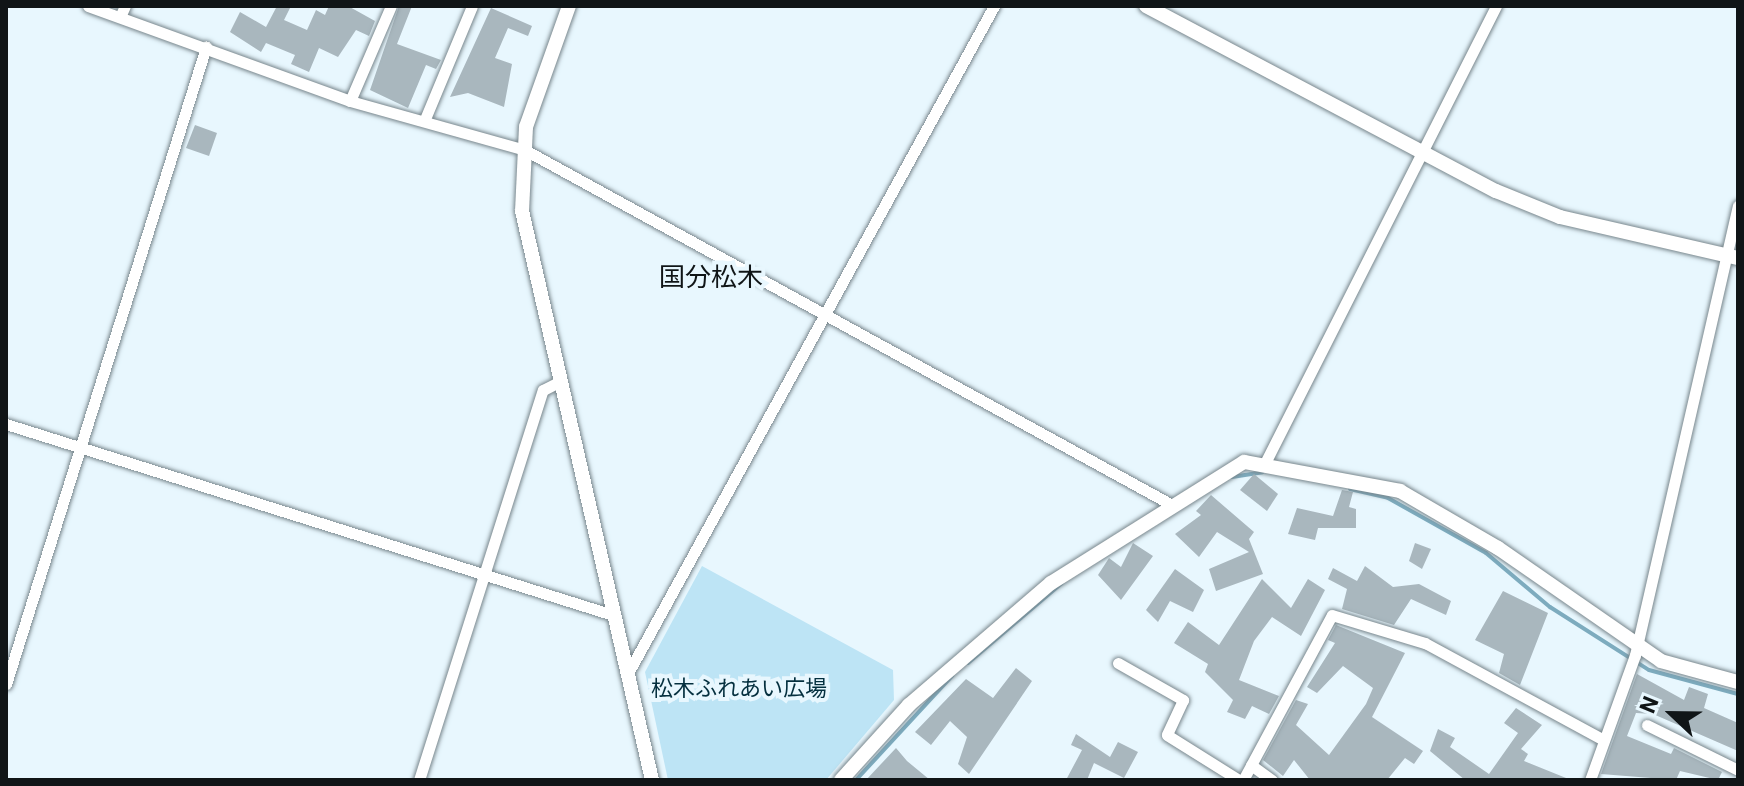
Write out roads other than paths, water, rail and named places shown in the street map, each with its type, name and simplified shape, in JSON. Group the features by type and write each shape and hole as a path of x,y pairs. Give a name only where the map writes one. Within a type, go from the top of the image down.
{"street":[{"path":"88,6 122,12 350,101 425,119 525,150 1172,505"},
{"path":"350,101 391,6"},
{"path":"425,119 472,6"},
{"path":"569,6 534,96 525,150 527,247 652,780"},
{"path":"627,675 828,316 994,6"},
{"path":"1146,6 1421,150 1560,217 1732,257"},
{"path":"1266,461 1496,6"},
{"path":"6,684 206,47"},
{"path":"1590,780 1634,655 1732,257 1738,206"},
{"path":"419,780 543,390 559,382"},
{"path":"6,424 613,615"},
{"path":"841,780 909,705 1051,583 1228,467 1266,461 1381,484 1422,501 1634,655 1738,682"},
{"path":"1118,663 1183,700 1167,735 1241,780 1332,615 1425,643 1602,739"},
{"path":"1647,725 1738,770"},
{"path":"1251,765 1272,780"}],"waterway":[{"path":"1232,477 1263,472"},
{"path":"1350,489 1388,498 1486,553 1550,607 1649,670 1738,694"},
{"path":"968,663 1062,583"},
{"path":"856,780 952,676"}],"district":[{"name":"国分松木","path":"711,278"}],"park label":[{"name":"松木ふれあい広場","path":"739,689"}]}
